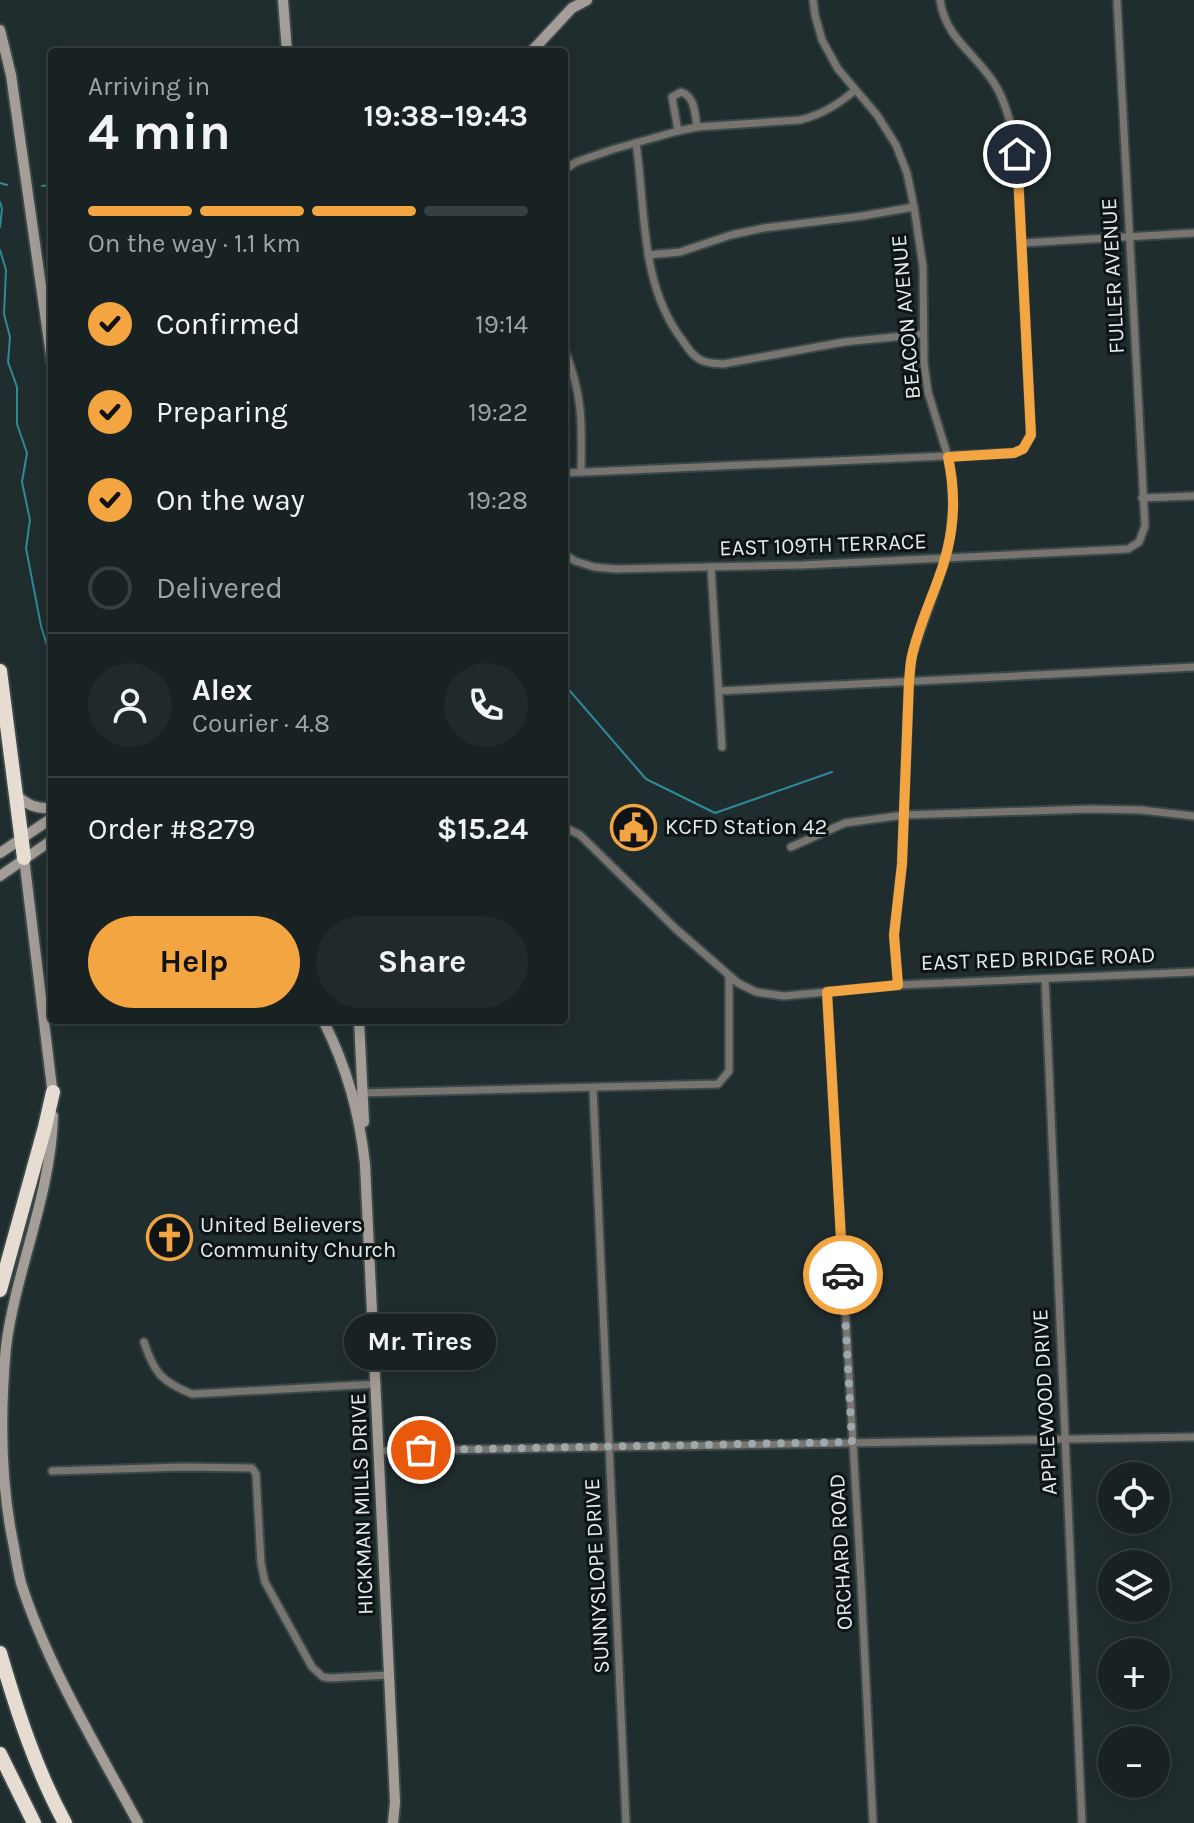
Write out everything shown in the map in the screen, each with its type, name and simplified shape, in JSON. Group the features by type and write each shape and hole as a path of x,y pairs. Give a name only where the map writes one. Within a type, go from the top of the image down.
{"highway":[{"path":"0,671 3,715 24,858"},
{"path":"0,1290 53,1092"},
{"path":"0,1653 28,1738 65,1823"},
{"path":"0,1754 34,1823"}],"street":[{"path":"283,0 287,48"},
{"path":"535,48 572,8 587,0"},
{"name":"BEACON AVENUE","path":"813,0 822,40 838,69 877,115 896,145 907,173 923,267 924,363 928,392 952,479 953,505 946,558 912,656 909,681 902,864 894,935 898,985"},
{"path":"568,473 948,457 1014,453 1023,449 1031,435 1017,154 1008,114 996,86 948,27 940,0"},
{"name":"FULLER AVENUE","path":"1117,0 1144,533 1133,546"},
{"path":"0,30 13,89 48,335"},
{"path":"568,167 636,143 697,127 800,120 815,116 855,90"},
{"path":"678,131 672,97 681,92 692,100 697,127"},
{"path":"636,143 642,216 658,293 667,316 696,358 723,364 844,342 923,334"},
{"path":"648,255 680,252 764,228 914,207"},
{"path":"1022,243 1194,233"},
{"path":"568,360 578,389 582,421 581,472"},
{"path":"1142,498 1194,496"},
{"name":"EAST 109TH TERRACE","path":"568,557 605,568 711,567 1128,549 1133,546"},
{"path":"711,567 722,747"},
{"path":"719,691 1194,667"},
{"path":"15,794 26,804 48,808"},
{"path":"791,847 845,823 904,815 1090,809 1194,816"},
{"path":"0,853 48,821"},
{"name":"EAST RED BRIDGE ROAD","path":"568,829 580,835 729,976 747,988 771,995 898,985 1194,972"},
{"path":"0,876 48,843"},
{"path":"24,858 53,1092 52,1143 45,1183 13,1301 5,1349 1,1394 3,1479 21,1580 37,1625 75,1706 138,1823"},
{"path":"325,1024 347,1076 358,1093 718,1084 729,1071 729,976"},
{"name":"APPLEWOOD DRIVE","path":"1045,979 1082,1823"},
{"name":"ORCHARD ROAD","path":"827,992 873,1823"},
{"name":"HICKMAN MILLS DRIVE","path":"359,1024 358,1093 377,1384 395,1802 393,1823"},
{"name":"SUNNYSLOPE DRIVE","path":"593,1088 626,1823"},
{"path":"144,1342 149,1359 161,1376 173,1386 192,1394 377,1384"},
{"path":"380,1451 1194,1437"},
{"path":"52,1471 252,1468 256,1474 261,1563 265,1582 312,1667 323,1677 330,1678 389,1675"},
{"name":"HICKMAN MILLS DRIVE","path":"395,1802 401,1823"}],"waterway":[{"path":"0,183 7,185"},
{"path":"42,186 48,185"},
{"path":"0,202 0,227"},
{"path":"0,250 6,270 4,314 10,337 8,362 17,387 17,424 27,453 22,482 30,520 26,548 48,649"},
{"path":"568,689 646,779 715,813 832,772"}],"way so far":[{"path":"421,1450 852,1442 843,1275"}],"place":[{"name":"KCFD Station 42","path":"634,827"},
{"name":"United Believers Community Church","path":"169,1238"},
{"name":"Mr. Tires","path":"421,1450"}],"route":[{"path":"843,1275 827,992 898,985 894,935 902,864 909,681 912,656 946,558 951,531 952,479 948,457 1014,453 1023,449 1031,435 1017,154"}]}
